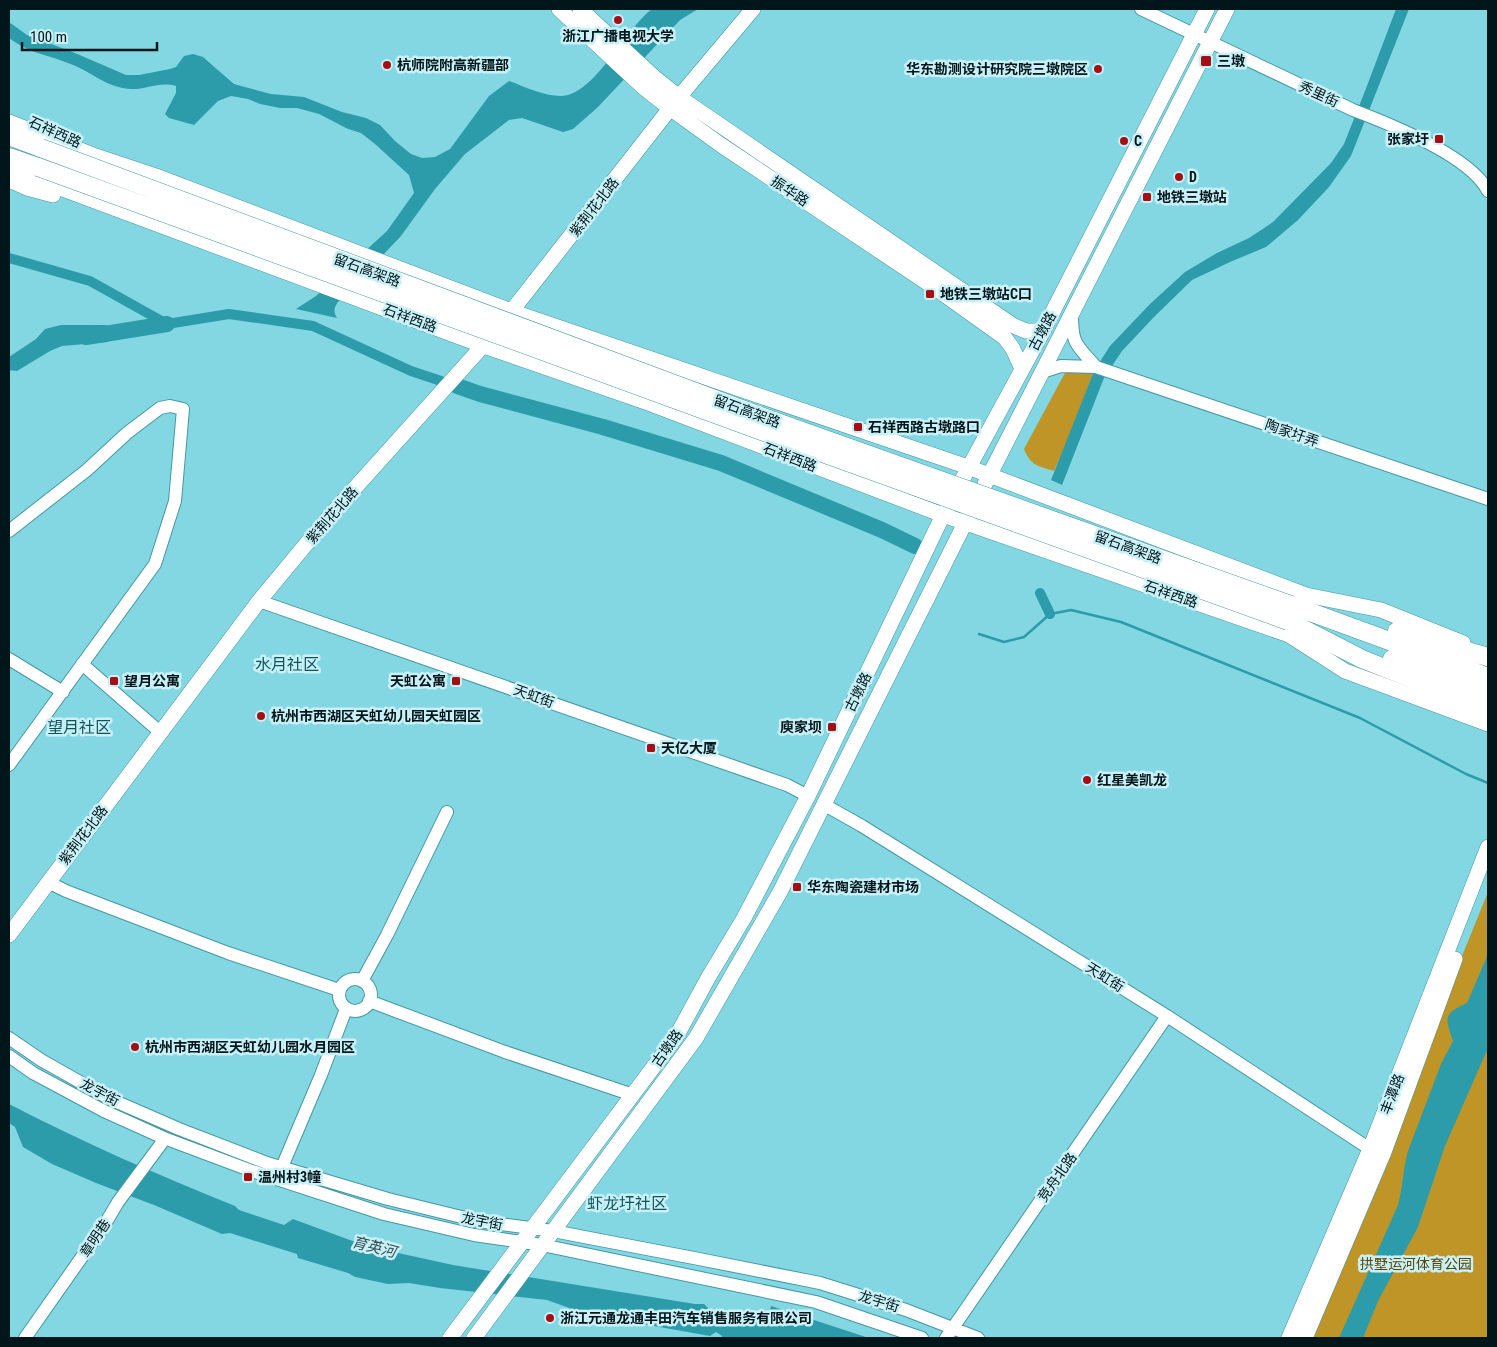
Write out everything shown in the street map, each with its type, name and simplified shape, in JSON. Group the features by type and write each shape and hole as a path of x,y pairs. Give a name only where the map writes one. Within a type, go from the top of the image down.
{"highway":[{"name":"留石高架路","path":"9,136 752,413 1289,620 1488,677"},
{"name":"留石高架路","path":"9,157 1289,620 1488,694"},
{"path":"1289,620 1366,619 1413,636 1488,657"},
{"path":"1289,620 1362,659 1488,709"}],"main road":[{"name":"振华路","path":"559,9 608,44 721,145 935,288 1005,338 1013,349 1022,369"},
{"name":"振华路","path":"580,9 608,44"},
{"name":"紫荆花北路","path":"9,935 259,601 327,519 484,346 675,103 753,9"},
{"name":"古墩路","path":"450,1338 676,1037 744,918 808,796 943,516 1043,331 1207,9"},
{"name":"古墩路","path":"474,1338 696,1038 780,892 1227,9"},
{"name":"振华路","path":"675,103 1014,326 1026,331 1043,331"},
{"name":"石祥西路","path":"9,111 156,176"},
{"name":"石祥西路","path":"9,122 511,311 968,467 1306,596 1381,610 1488,653"},
{"name":"石祥西路","path":"9,169 484,346 651,404 943,516 1289,620 1345,670 1488,724"},
{"name":"石祥西路","path":"9,180 27,188 54,195 87,198"},
{"name":"丰潭路","path":"1305,1338 1377,1150 1488,847"},
{"name":"丰潭路","path":"1289,1338 1377,1150 1418,1056 1488,872"}],"street":[{"name":"秀里街","path":"1140,9 1194,36 1435,146 1464,163 1485,184 1488,190"},
{"path":"1072,314 1074,339 1078,347 1096,367"},
{"name":"陶家圩弄","path":"1042,372 1061,366 1096,367 1488,499"},
{"path":"9,531 160,408 170,406 183,409 175,501 155,564 9,765"},
{"name":"天虹街","path":"259,601 787,785 808,796"},
{"path":"9,659 63,692"},
{"path":"82,664 160,732"},
{"name":"天虹街","path":"823,804 862,826 1167,1016 1377,1150"},
{"path":"362,981 447,812"},
{"path":"48,882 66,891 228,953 339,990"},
{"path":"358,979 366,984 370,992 369,1001 362,1009 357,1011 346,1009 340,1001 339,990 348,980 358,979"},
{"path":"369,1001 505,1052 633,1095"},
{"path":"282,1167 321,1075 346,1009"},
{"name":"竞舟北路","path":"949,1333 1167,1016"},
{"name":"龙宇街","path":"9,1038 41,1060 110,1099 178,1129 282,1167 397,1201 478,1221 552,1231 820,1283 906,1310 949,1333 978,1338"},
{"name":"龙宇街","path":"9,1056 34,1073 104,1111 164,1138 252,1171 384,1214 474,1235 542,1245 816,1302 922,1338"},
{"name":"章明巷","path":"25,1338 164,1138"}],"green space":[{"path":"1066,371 1094,371 1054,471 1032,462 1024,449"},
{"name":"拱墅运河体育公园","path":"1488,892 1488,1338 1307,1338"}],"water":[{"path":"652,9 698,9 680,20 598,107 573,129 563,132 522,118 509,120 465,154 435,189 401,236 338,302 334,310 337,318 296,309 316,296 387,231 414,193 409,175 375,144 361,133 348,129 319,114 297,108 280,108 260,104 248,99 231,96 218,101 194,125 169,118 165,114 176,93 176,86 164,84 130,89 114,86 73,65 25,48 9,38 9,22 27,35 126,75 139,75 170,69 176,67 184,56 193,54 203,57 234,84 271,94 304,97 342,112 366,118 380,125 411,154 422,158 435,157 450,149 489,96 509,81 548,94 561,96 573,93 585,85 597,73 642,18"},
{"path":"1396,9 1409,9 1351,156 1329,187 1298,220 1266,247 1192,280 1154,317 1122,351 1104,378 1062,485 1051,480 1094,371 1110,346 1150,304 1185,272 1217,253 1249,238 1273,222 1331,163 1344,144"},
{"path":"61,325 107,325 108,342 62,346 17,371 9,370 9,357 36,339 45,329"},
{"path":"1488,954 1488,1048 1445,1146 1418,1227 1378,1301 1363,1338 1339,1338 1398,1205 1408,1151 1441,1064 1453,1041 1448,1026 1448,1017 1454,1010 1467,1003"},
{"path":"9,1104 92,1145 235,1206 239,1210 284,1225 293,1219 366,1246 453,1265 704,1304 710,1310 757,1319 768,1318 771,1306 869,1338 722,1338 716,1332 710,1336 598,1316 547,1300 409,1283 388,1284 355,1277 348,1273 298,1258 297,1254 230,1233 222,1234 52,1164 23,1147 15,1127 9,1123"}],"waterway":[{"path":"9,258 90,281 167,324 229,314 313,326 411,371 441,381"},
{"path":"86,337 167,324"},
{"path":"457,386 603,427 721,463 882,530 915,546"},
{"path":"1040,593 1050,614"},
{"path":"979,634 1004,642 1024,637 1050,614 1071,610 1121,622 1360,718 1466,774 1488,783"}],"place":[{"name":"浙江广播电视大学","path":"618,20"},
{"name":"三墩","path":"1206,61"},
{"name":"杭师院附高新疆部","path":"387,65"},
{"name":"华东勘测设计研究院三墩院区","path":"1098,69"},
{"name":"张家圩","path":"1439,139"},
{"name":"C","path":"1124,141"},
{"name":"D","path":"1179,177"},
{"name":"地铁三墩站","path":"1147,197"},
{"name":"地铁三墩站C口","path":"930,294"},
{"name":"石祥西路古墩路口","path":"858,427"},
{"name":"望月公寓","path":"114,681"},
{"name":"天虹公寓","path":"456,681"},
{"name":"杭州市西湖区天虹幼儿园天虹园区","path":"261,716"},
{"name":"庾家坝","path":"832,727"},
{"name":"天亿大厦","path":"651,748"},
{"name":"红星美凯龙","path":"1087,780"},
{"name":"华东陶瓷建材市场","path":"797,887"},
{"name":"杭州市西湖区天虹幼儿园水月园区","path":"135,1047"},
{"name":"温州村3幢","path":"248,1177"},
{"name":"浙江元通龙通丰田汽车销售服务有限公司","path":"550,1318"}],"district":[{"name":"水月社区","path":"287,664"},
{"name":"望月社区","path":"79,727"},
{"name":"虾龙圩社区","path":"627,1203"}],"water label":[{"name":"育英河","path":"374,1247"}]}
